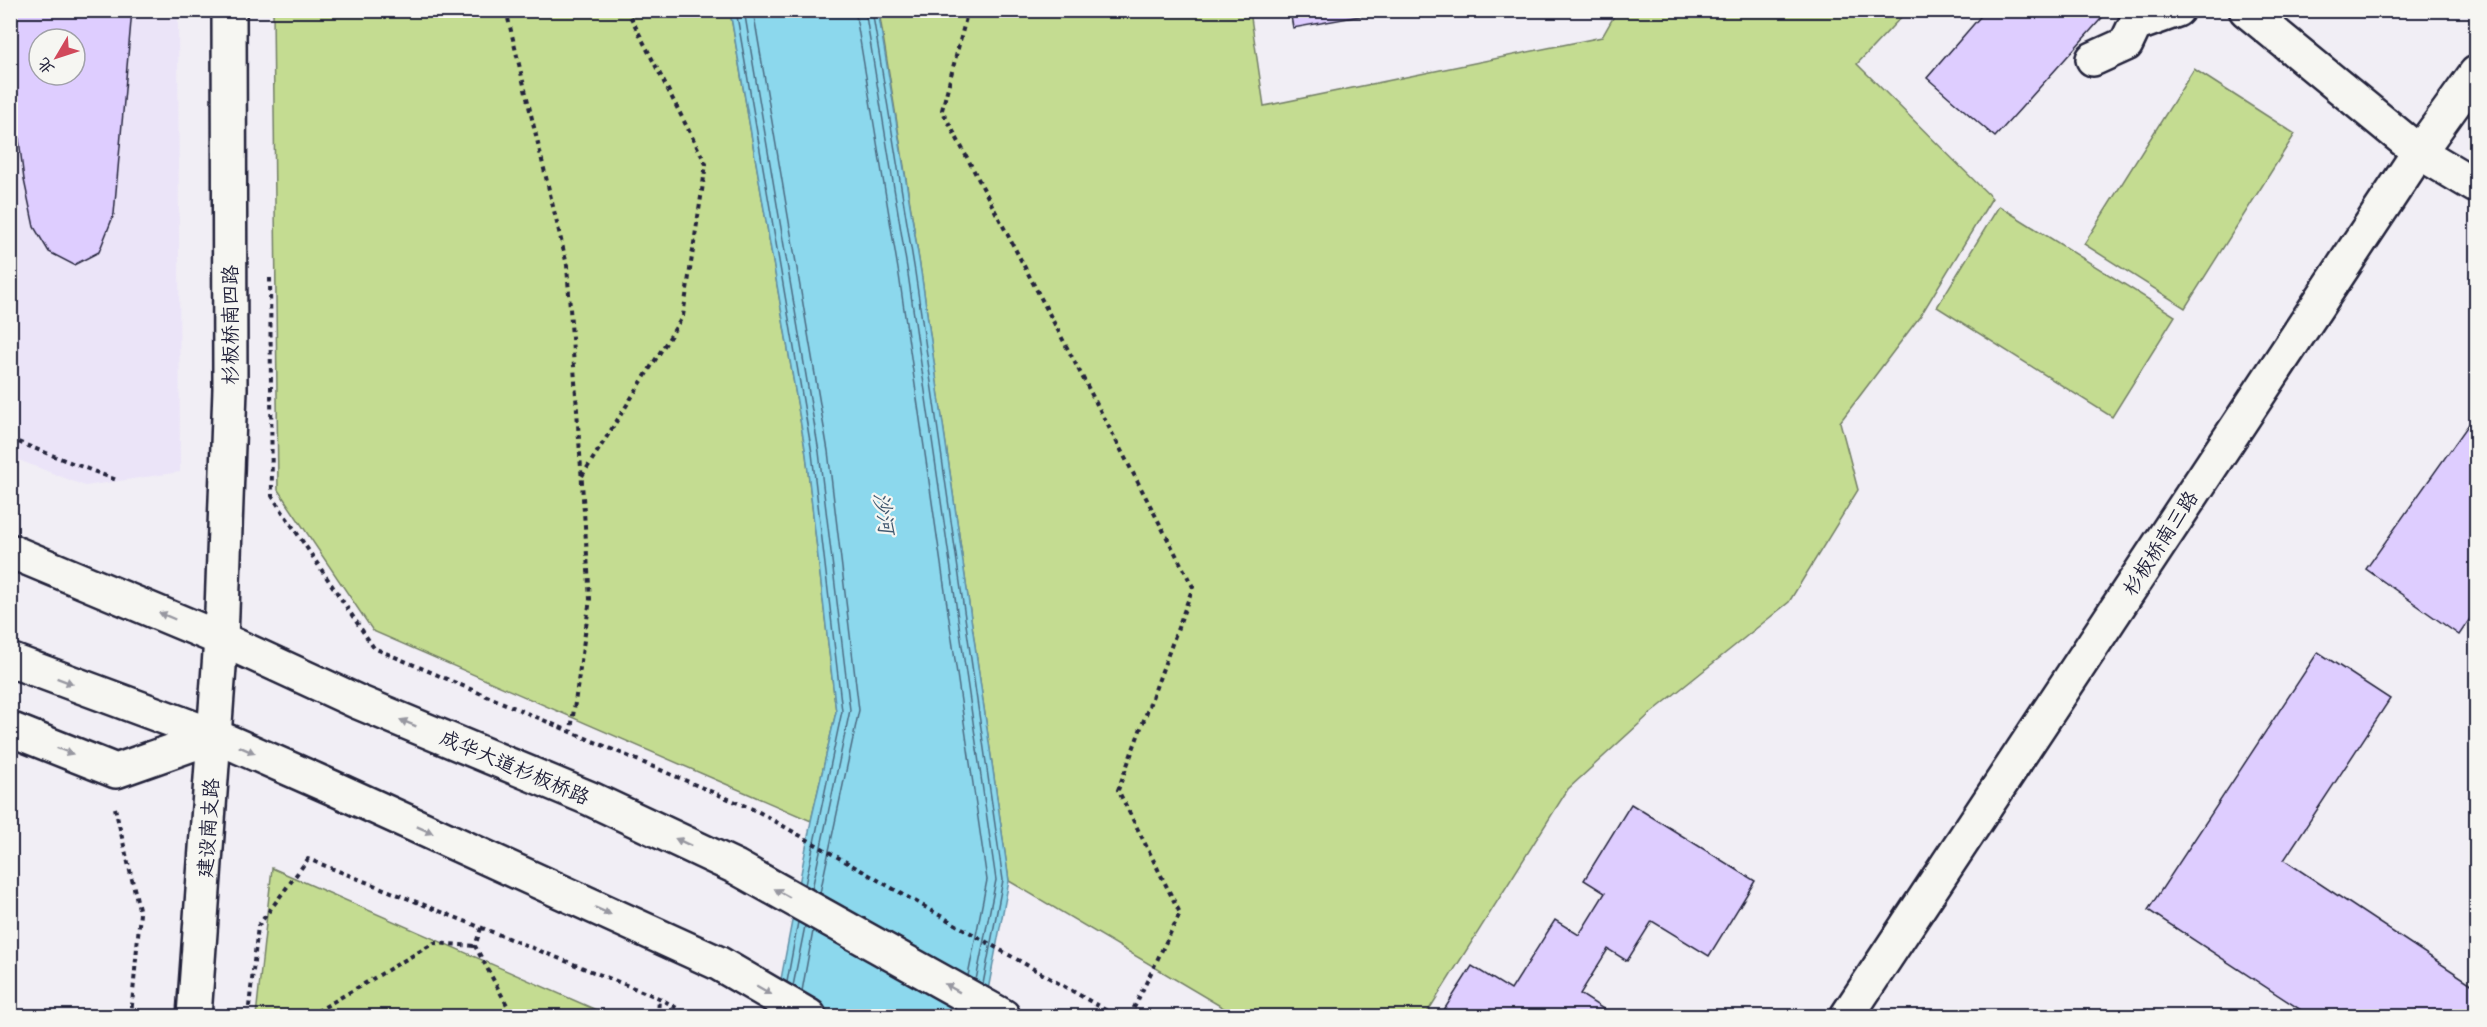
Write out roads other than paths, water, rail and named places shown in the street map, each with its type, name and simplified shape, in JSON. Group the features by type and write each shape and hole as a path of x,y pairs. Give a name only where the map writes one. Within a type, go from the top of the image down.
{"street":[{"name":"杉板桥南四路","path":"221,639 230,390 229,10"},
{"path":"2093,59 2126,44 2135,25 2177,10"},
{"path":"2246,10 2419,152 2476,186"},
{"name":"杉板桥南三路","path":"1846,1017 2419,152 2476,73"},
{"name":"成华大道杉板桥路","path":"10,551 221,639 358,702 591,799 736,867 1003,1017"},
{"name":"建设南支路","path":"194,1017 221,639"},
{"path":"10,660 215,736 718,963 809,1017"},
{"path":"10,729 116,771 215,736"}],"water":[{"name":"沙河","path":"730,11 878,11 921,272 1009,881 983,1016 774,1016 811,821 836,712 806,454"}]}
